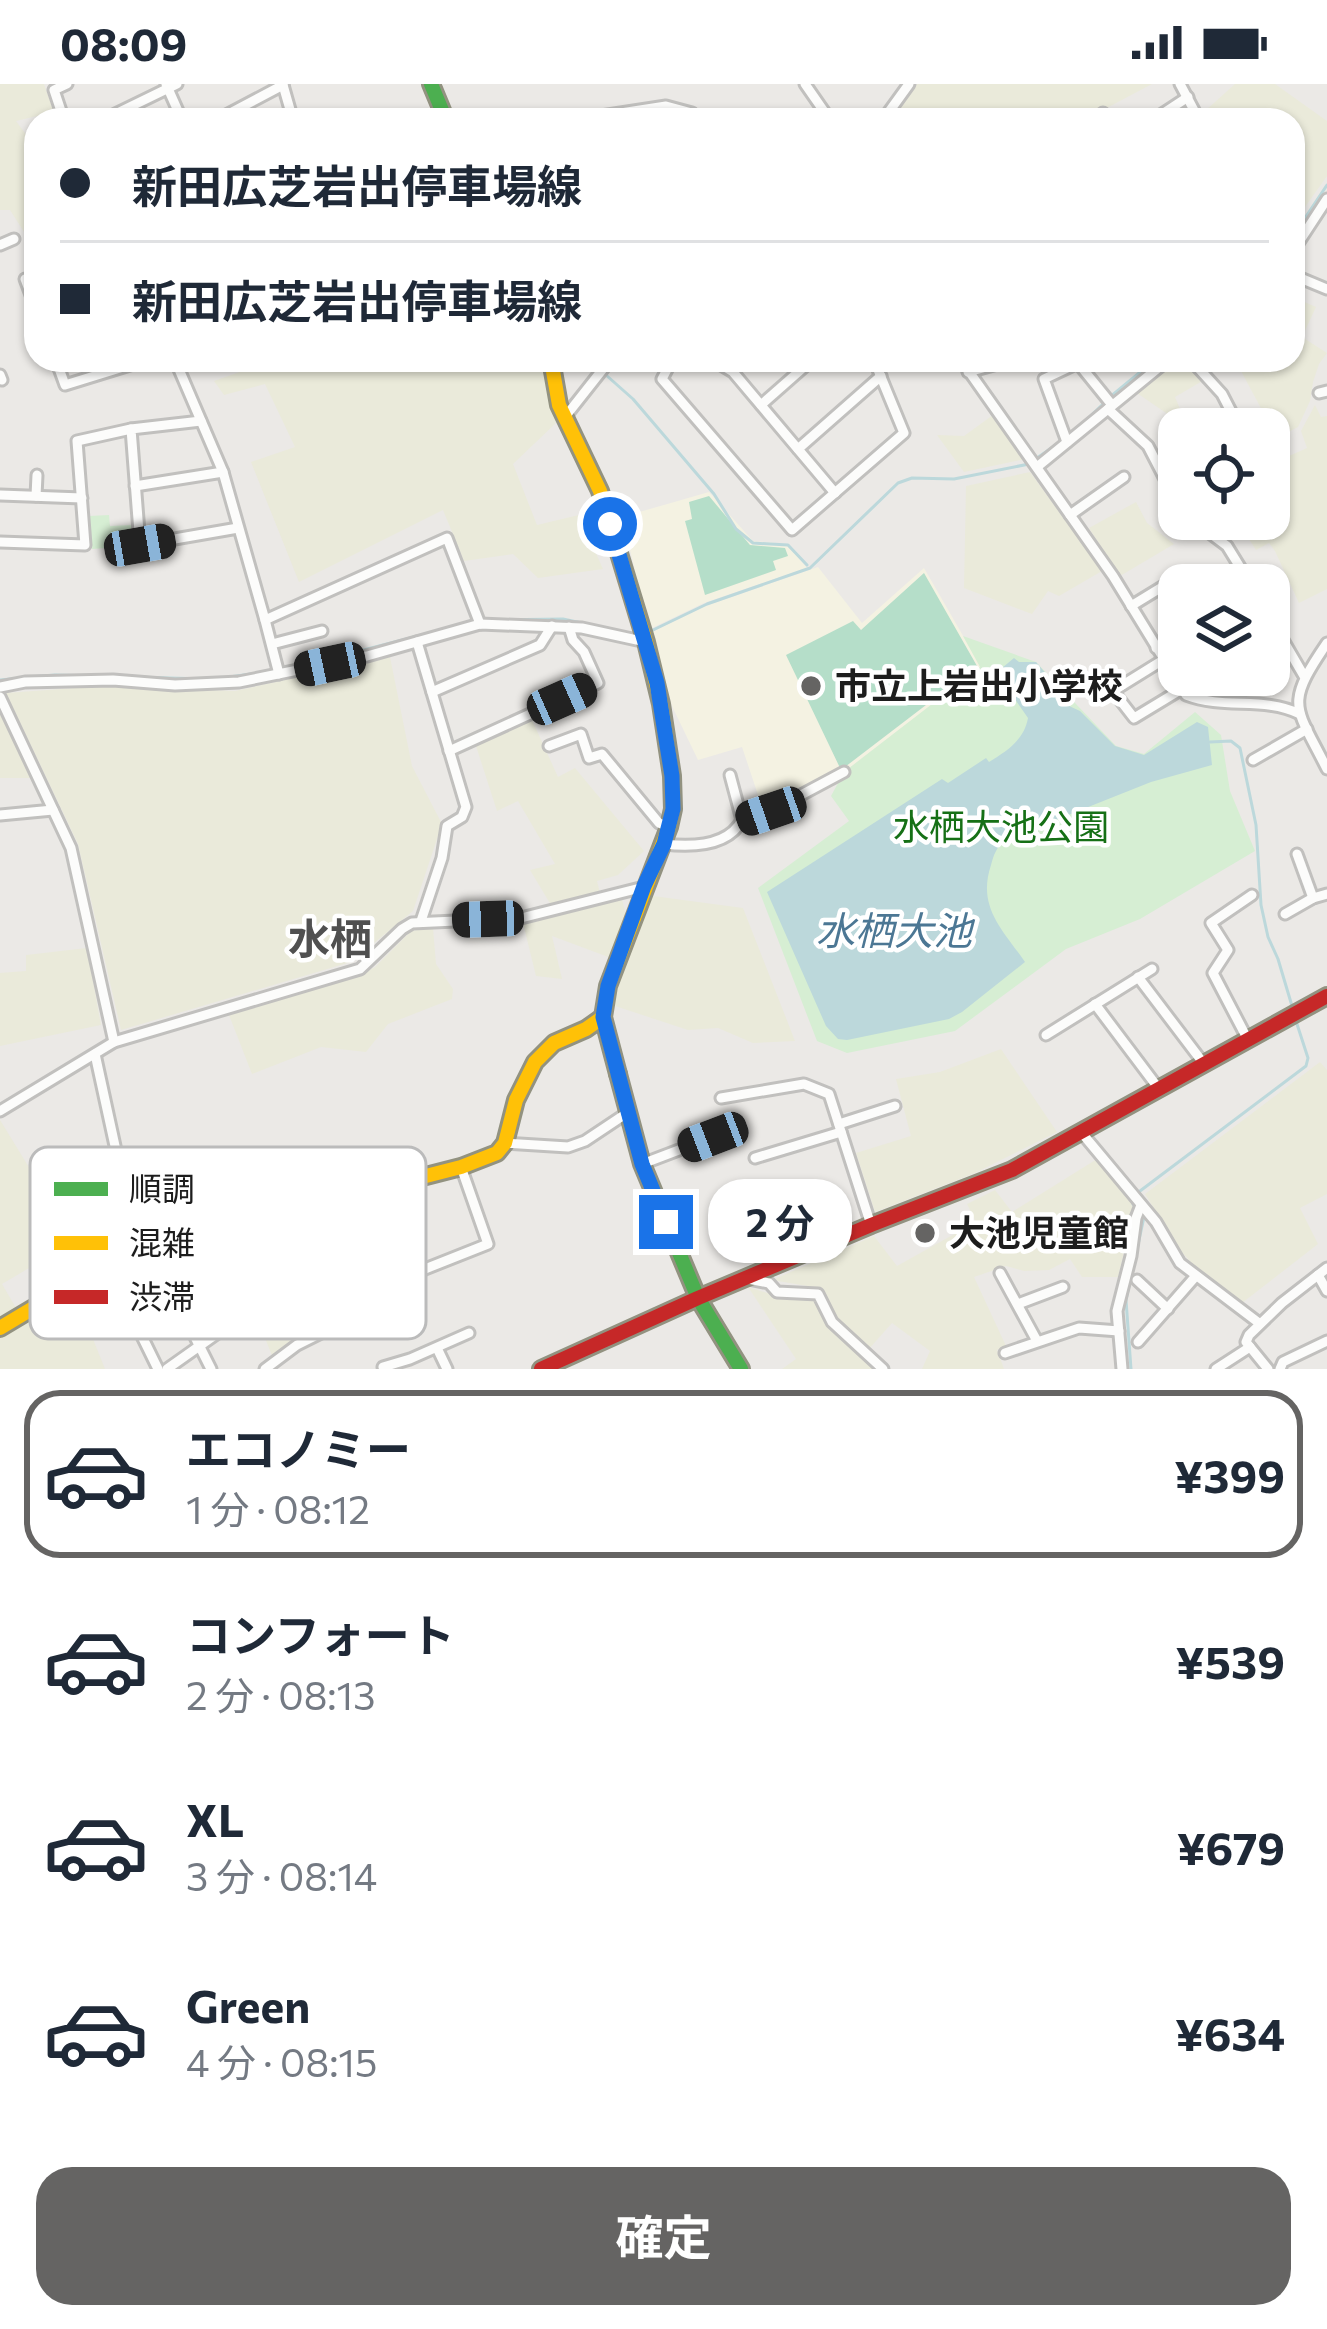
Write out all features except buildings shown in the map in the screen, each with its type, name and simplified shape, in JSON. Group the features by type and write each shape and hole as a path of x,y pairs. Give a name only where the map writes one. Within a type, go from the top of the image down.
{"street":[{"path":"52,87 67,84"},
{"path":"1180,84 1193,108"},
{"path":"126,108 170,85"},
{"path":"240,108 283,85"},
{"path":"1171,108 1188,97"},
{"path":"1305,233 1327,199"},
{"path":"0,245 14,239"},
{"path":"60,372 65,385 103,372"},
{"path":"180,372 223,472 278,671"},
{"path":"553,372 559,405 600,491 646,642 672,776 673,809 664,844 608,986 603,1017 642,1164 698,1298 741,1369"},
{"path":"565,418 601,372"},
{"path":"666,372 662,379 791,530 904,434 879,372"},
{"path":"733,372 836,493"},
{"path":"760,405 798,372"},
{"path":"968,372 1070,514 1158,651"},
{"path":"1058,372 1043,379 1066,439"},
{"path":"1085,372 1148,446 1158,465"},
{"path":"1034,462 1152,372"},
{"path":"1202,372 1229,408"},
{"path":"798,449 881,376"},
{"path":"0,542 86,545 77,441 201,421"},
{"path":"130,429 140,545 238,528"},
{"path":"135,486 223,472"},
{"path":"36,496 37,475"},
{"path":"1070,514 1124,477"},
{"path":"0,495 82,498"},
{"path":"266,620 447,538 478,619"},
{"path":"1220,540 1239,564"},
{"path":"1131,606 1158,589"},
{"path":"0,687 113,680 239,682 367,656 478,619 569,627 646,642"},
{"path":"432,692 540,645 552,626"},
{"path":"449,751 598,683 569,627"},
{"path":"272,644 322,631"},
{"path":"417,642 466,807 462,817 447,826 442,858 421,921"},
{"path":"1325,649 1304,676 1296,701 1327,769"},
{"path":"1290,652 1304,676"},
{"path":"1158,663 1113,691 1134,718 1169,696"},
{"path":"1189,696 1208,703 1279,704 1300,714"},
{"path":"0,697 71,848 114,1042"},
{"path":"1253,760 1307,729"},
{"path":"549,746 581,734 589,758 602,754 659,823 669,826"},
{"path":"742,820 771,811 844,772"},
{"path":"664,844 717,841 735,833 742,820 730,776"},
{"path":"0,814 53,810"},
{"path":"1297,854 1313,898"},
{"path":"0,1111 114,1042 360,969 402,929 421,921 521,918 644,886"},
{"path":"1285,914 1327,894"},
{"path":"1248,1040 1213,973 1228,950 1210,922 1252,895"},
{"path":"1046,1035 1152,969"},
{"path":"1138,977 1204,1064"},
{"path":"542,1369 745,1278 1012,1170 1327,996"},
{"path":"1095,1004 1159,1089"},
{"path":"426,1176 497,1154 535,1062 554,1043 603,1017"},
{"path":"94,1054 115,1147"},
{"path":"721,1098 805,1084 829,1094 871,1225"},
{"path":"755,1158 895,1106"},
{"path":"505,1143 568,1147 630,1111"},
{"path":"1081,1132 1156,1222 1180,1263 1259,1323"},
{"path":"642,1164 713,1137"},
{"path":"426,1269 488,1244 461,1167"},
{"path":"1122,1369 1117,1311 1141,1205"},
{"path":"1268,1369 1246,1342 1249,1334 1322,1272 1327,1291"},
{"path":"1000,1273 1037,1342"},
{"path":"1138,1342 1195,1276"},
{"path":"745,1278 769,1283 777,1292 818,1294 832,1322 883,1369"},
{"path":"1137,1280 1168,1309"},
{"path":"1018,1304 1063,1287"},
{"path":"0,1328 30,1310"},
{"path":"1005,1353 1079,1328 1119,1331"},
{"path":"383,1367 470,1333"},
{"path":"145,1339 162,1369 210,1339"},
{"path":"196,1339 211,1369"},
{"path":"265,1369 310,1339"},
{"path":"1280,1369 1283,1362 1327,1341"},
{"path":"1216,1369 1250,1347"},
{"path":"437,1348 447,1369"}],"shaded area":[{"path":"709,492 753,541 787,544 807,568 704,603 652,628 622,517"},
{"name":"市立上岩出小学校","path":"818,567 862,623 924,568 981,667 844,772 762,807 742,747 698,760 672,706 652,632 705,606"}],"green space":[{"path":"0,84 44,84 53,108 24,108 24,119 16,121 24,132 24,232 10,210 0,210"},
{"path":"917,84 1152,84 1107,108 900,108"},
{"path":"1235,84 1275,84 1327,121 1327,176 1305,207 1305,108 1208,108"},
{"path":"1305,302 1316,307 1305,331"},
{"path":"1305,339 1327,353 1298,427 1290,431 1290,408 1261,408 1242,372 1305,372"},
{"path":"240,372 547,372 556,423 513,464 537,525 579,515 603,569 538,578 513,554 464,561 443,510 299,582 251,462 295,447 265,384 224,395 214,381"},
{"path":"1158,372 1197,372 1204,380 1175,397 1180,408 1159,408 1134,391"},
{"path":"1315,405 1321,417 1327,416 1327,589 1299,603 1290,584 1290,564 1281,564 1269,543 1256,550 1250,540 1290,540 1290,456 1307,448 1301,431"},
{"path":"993,415 1025,459 964,472 937,435 964,436"},
{"path":"1030,472 1102,571 1059,596 1048,591 1032,614 964,588 966,486"},
{"path":"709,496 750,545 785,548 788,556 773,561 776,570 705,595 685,521 692,519 689,502"},
{"path":"1136,502 1147,523 1158,532 1158,540 1174,544 1120,576 1089,528"},
{"path":"109,515 110,526 133,525 134,546 92,549 89,516"},
{"path":"924,573 977,666 841,770 786,655 853,621 861,630"},
{"name":"水栖大池公園","path":"963,636 1036,662 1116,746 1144,754 1195,712 1221,735 1230,791 1255,851 1140,919 1066,949 955,1031 847,1053 817,1041 758,888 849,821 831,796 844,772 980,667"},
{"path":"390,657 412,766 442,824 413,911 351,962 121,1030 78,844 6,693 103,686 235,691"},
{"path":"0,712 32,778 0,778"},
{"path":"532,720 558,777 575,768 644,851 618,875 597,881 600,893 551,905 530,870 555,864 518,801 497,811 476,746"},
{"path":"653,896 743,908 795,1041 753,1043 718,1028 688,1030 612,1005 636,928"},
{"path":"622,899 626,916 611,958 552,936 562,979 536,976 523,923"},
{"path":"433,928 436,964 453,989 452,999 388,1024 366,1052 321,1047 252,1074 229,1015 357,977 375,967 411,931"},
{"path":"87,948 101,1025 0,1046 0,973 26,971 26,955"},
{"path":"1001,1049 1057,1132 975,1173 875,1212 856,1153 911,1136 896,1079 940,1072"},
{"path":"1320,1062 1327,1070 1327,1194 1300,1208 1318,1244 1242,1303 1179,1249 1145,1194"},
{"path":"0,1120 30,1169 30,1267 2,1284 16,1308 0,1319"},
{"path":"1097,1159 1135,1205 1118,1277 1082,1277 1070,1259 1049,1270 1006,1266 974,1277 1006,1346 997,1350 1004,1369 922,1369 930,1351 892,1323 868,1350 836,1318 819,1288 772,1280 874,1236 897,1266 976,1222 967,1204 995,1190 1012,1212"},
{"path":"748,1287 777,1296 814,1298 841,1340 875,1369 782,1369 796,1359"},
{"path":"30,1317 30,1339 93,1339 105,1369 0,1369 0,1334"},
{"path":"265,1339 303,1339 273,1358"}],"water":[{"name":"水栖大池","path":"1014,658 1036,662 1054,683 1056,700 1080,711 1115,746 1144,755 1197,722 1208,727 1212,765 1151,782 1005,840 993,858 987,893 1000,928 1025,962 949,1019 838,1039 826,1026 767,892 942,779 948,783 1014,744 1028,718 1001,679 1002,668"}],"waterway":[{"path":"1305,218 1327,185"},
{"path":"603,372 633,399 714,494 736,529 753,543 788,545 807,565"},
{"path":"1110,397 1140,372"},
{"path":"1080,426 1103,404"},
{"path":"1037,458 1063,440"},
{"path":"653,630 707,604 810,568 898,483 912,478 954,479 1029,464"},
{"path":"497,620 563,619 614,630"},
{"path":"317,662 476,621"},
{"path":"222,678 266,672"},
{"path":"30,677 207,679"},
{"path":"0,680 21,678"},
{"path":"1210,742 1231,741 1240,748 1256,825 1261,905 1292,1006"},
{"path":"1137,1195 1306,1066 1308,1058 1296,1021"},
{"path":"1131,1369 1126,1300 1144,1217 1133,1204"}],"traffic: fast":[{"path":"431,84 441,108"},
{"path":"618,1074 642,1164 698,1298 741,1369"}],"traffic: slow":[{"path":"553,372 559,405 600,491 646,642 672,776 669,827 608,986 603,1017 618,1074"},
{"path":"426,1176 497,1153 535,1062 554,1043 603,1017"},
{"path":"0,1328 30,1310"}],"traffic: jam":[{"path":"541,1369 698,1298 1012,1170 1327,996"}],"place":[{"name":"市立上岩出小学校","path":"811,686"},
{"name":"大池児童館","path":"925,1233"}],"district":[{"name":"水栖","path":"330,939"}],"route":[{"path":"610,524 657,683 673,809 664,844 608,986 603,1017 642,1164 666,1222"}]}
